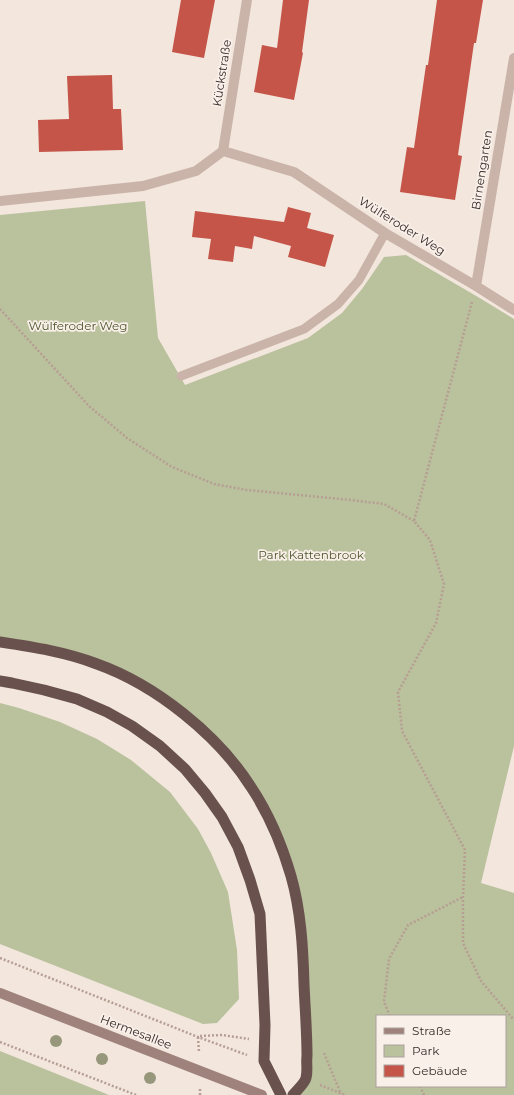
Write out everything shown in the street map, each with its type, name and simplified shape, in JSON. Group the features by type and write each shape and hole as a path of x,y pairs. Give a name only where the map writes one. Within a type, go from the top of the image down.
{"highway":[{"path":"0,642 41,648 67,654 98,664 127,677 179,710 208,736 232,761 251,787 268,817 280,844 291,876 298,906 302,937 306,1032 306,1079 293,1095"},
{"path":"0,681 44,690 77,699 107,712 132,726 160,746 184,769 205,793 218,811 238,847 260,914 265,1024 264,1061 281,1095"}],"main road":[{"name":"Hermesallee","path":"0,993 262,1095"}],"street":[{"name":"Kückstraße","path":"223,151 247,0"},
{"name":"Birnengarten","path":"476,286 514,58"},
{"path":"0,201 144,186 196,171 223,151"},
{"name":"Wülferoder Weg","path":"223,151 294,172 385,233 514,310"}],"lane":[{"path":"181,376 304,329 338,304 359,280 385,233"}],"path":[{"path":"414,521 476,286"},
{"path":"0,309 89,406 127,438 172,468 221,486 384,504 414,521 430,540 444,584 436,622 398,692 402,731 465,850 463,943 481,981 514,1020"},
{"path":"390,1015 384,1002 389,959 408,925 463,897"},
{"path":"0,958 198,1037"},
{"path":"0,1042 136,1095"}],"green space":[{"name":"Park Kattenbrook","path":"145,201 158,338 185,385 308,338 342,313 362,289 384,257 406,255 514,319 514,746 481,883 514,893 514,1095 293,1095 306,1079 306,1032 291,876 251,787 179,710 98,664 0,642 0,215"},
{"path":"0,703 60,722 97,739 131,760 170,792 198,829 211,853 228,892 237,950 239,999 217,1023 203,1024 0,944"},
{"path":"0,1051 109,1095 0,1095"}],"building":[{"path":"181,0 215,0 204,58 172,52"},
{"path":"283,0 309,0 303,53 294,100 254,92 262,45 277,48"},
{"path":"437,0 483,0 476,43 474,43 458,155 462,156 455,200 400,192 407,147 414,148"},
{"path":"112,75 113,109 121,109 123,150 39,152 38,120 69,119 67,76"},
{"path":"288,207 311,213 307,228 334,235 325,267 288,257 291,246 254,236 252,249 235,246 233,262 208,259 211,239 192,237 195,211 284,222"}]}
